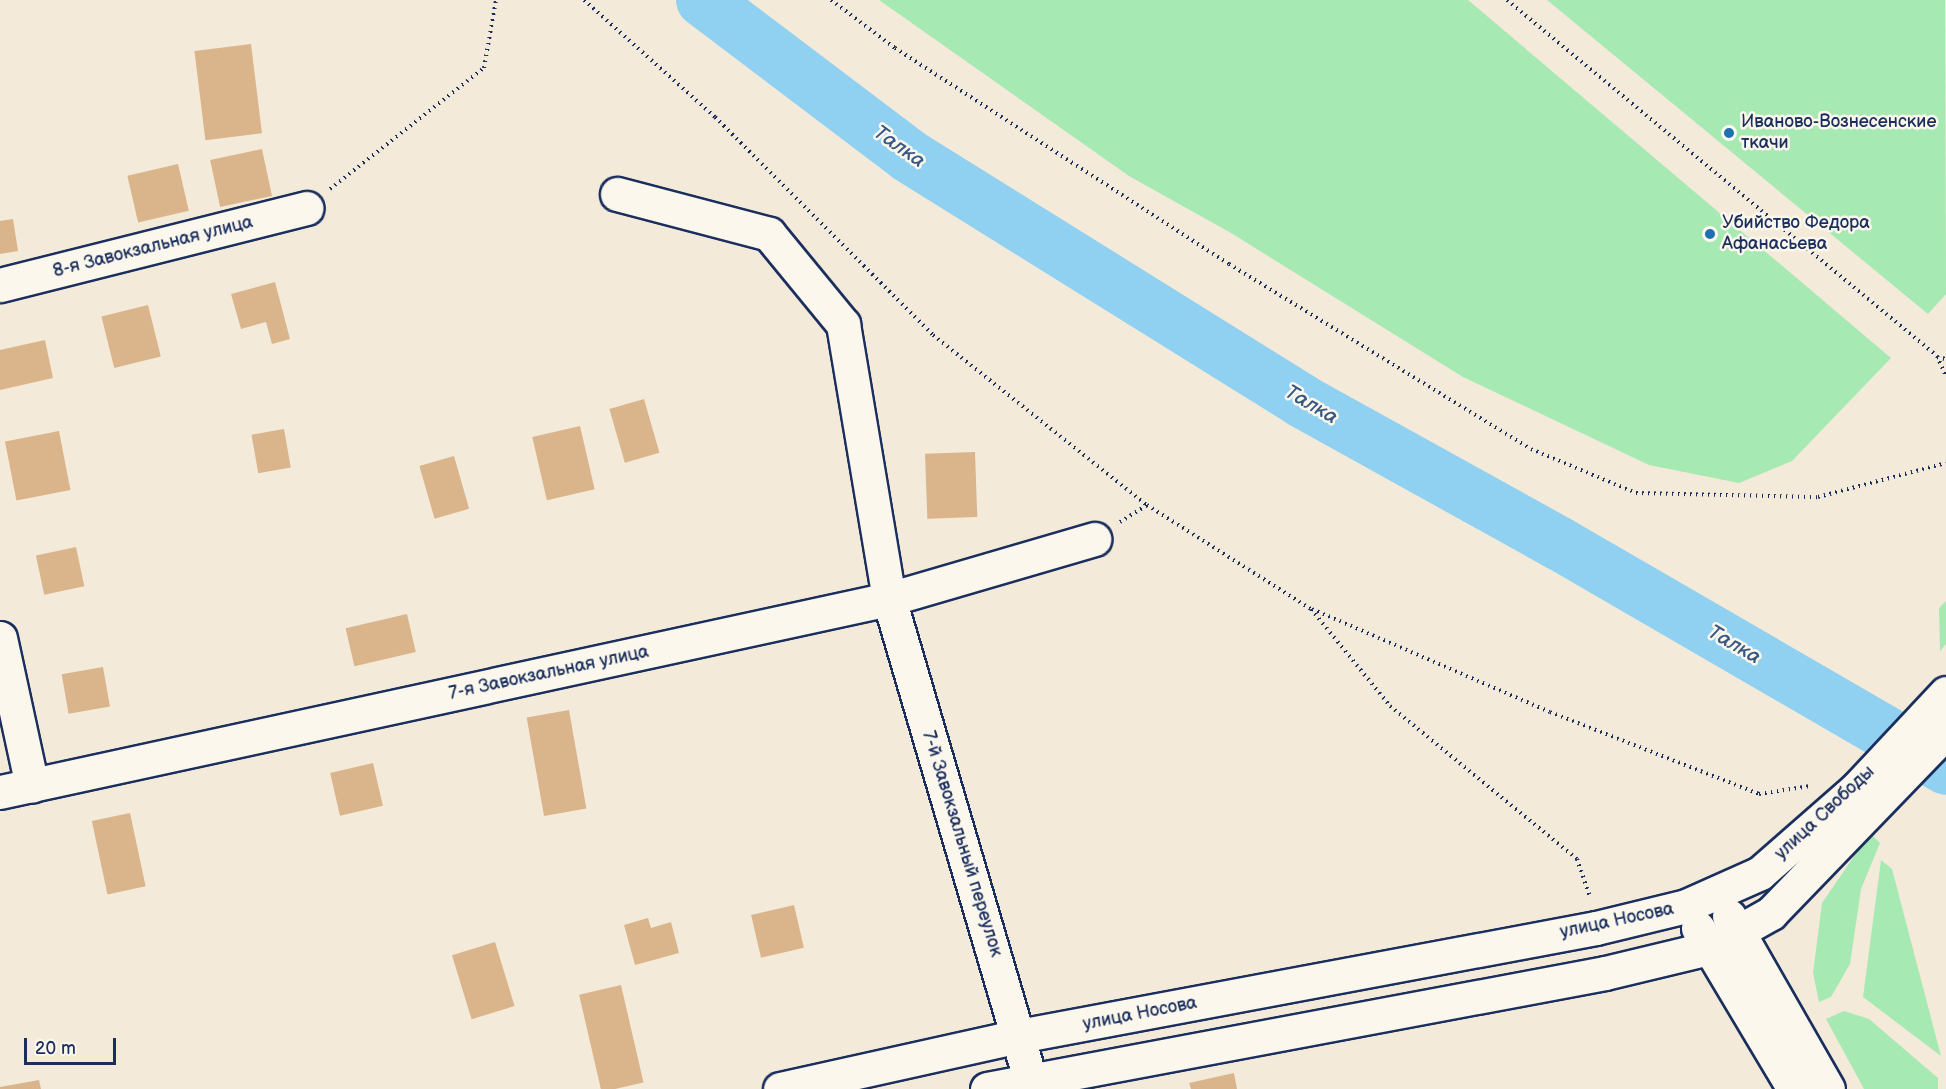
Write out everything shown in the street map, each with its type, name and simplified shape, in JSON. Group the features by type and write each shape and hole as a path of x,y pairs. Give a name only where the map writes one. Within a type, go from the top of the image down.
{"main road":[{"name":"7-й Завокзальный переулок","path":"617,194 769,234 843,324 889,598 1032,1084"},
{"name":"8-я Завокзальная улица","path":"0,285 306,208"},
{"name":"7-я Завокзальная улица","path":"0,792 889,598 1094,539"},
{"path":"0,638 32,786"},
{"name":"улица Свободы","path":"1709,948 1740,934 1771,913 1867,796 1943,710"},
{"name":"улица Свободы","path":"1686,906 1716,895 1760,873 1867,796"},
{"path":"1716,895 1828,1089"},
{"name":"улица Носова","path":"780,1089 1019,1036 1596,927 1686,906 1794,1089"},
{"path":"987,1089 1032,1084 1605,973 1709,948"}],"path":[{"path":"306,208 484,69 496,0"},
{"path":"584,0 715,117 933,335 1147,505 1311,609 1550,712 1759,794 1817,785"},
{"path":"831,0 895,48 1229,264 1531,449 1636,493 1818,497 1946,463"},
{"path":"1507,0 1937,356 1946,359"},
{"path":"1937,356 1946,376"},
{"path":"1311,609 1390,706 1576,859 1591,900"}],"green space":[{"path":"879,0 1468,0 1891,358 1792,461 1739,483 1649,465 1463,377 1231,233 1129,176"},
{"path":"1547,0 1945,0 1946,294 1928,314"},
{"path":"1946,601 1946,644 1940,651 1939,608"},
{"path":"1870,833 1880,843 1861,889 1850,964 1831,997 1819,1002 1813,973 1822,903"},
{"path":"1881,860 1892,869 1941,1056 1863,997"},
{"path":"1844,1011 1869,1019 1938,1078 1938,1089 1864,1089 1826,1019"}],"building":[{"path":"251,44 262,133 205,140 194,51"},
{"path":"262,149 272,196 220,207 210,160"},
{"path":"178,164 189,211 138,222 127,176"},
{"path":"13,219 18,251 0,254 0,221"},
{"path":"275,282 290,339 272,344 266,322 241,329 231,294"},
{"path":"148,305 161,356 114,368 101,317"},
{"path":"45,340 53,378 0,390 0,350"},
{"path":"644,399 659,453 625,463 609,409"},
{"path":"580,426 595,489 547,500 532,437"},
{"path":"284,429 291,467 258,473 252,435"},
{"path":"59,431 70,490 16,500 5,441"},
{"path":"975,452 977,517 927,519 925,454"},
{"path":"454,456 469,509 435,519 419,466"},
{"path":"76,547 84,586 44,595 36,556"},
{"path":"407,614 416,652 354,666 346,628"},
{"path":"103,667 110,706 69,714 62,674"},
{"path":"569,710 586,808 544,816 527,717"},
{"path":"373,763 383,806 340,816 330,773"},
{"path":"130,813 146,886 107,894 92,821"},
{"path":"794,905 804,948 761,958 751,915"},
{"path":"648,918 651,928 671,922 679,953 635,965 624,925"},
{"path":"495,942 515,1006 472,1019 452,955"},
{"path":"621,985 643,1082 615,1089 601,1089 579,995"},
{"path":"1234,1073 1237,1089 1191,1089 1189,1083"},
{"path":"39,1080 41,1089 0,1089 0,1087"}],"waterway":[{"name":"Талка","path":"703,0 909,156 1302,401 1560,544 1946,768"}],"place":[{"name":"Иваново-Вознесенские ткачи","path":"1729,133"},
{"name":"Убийство Федора Афанасьева","path":"1710,234"}]}
